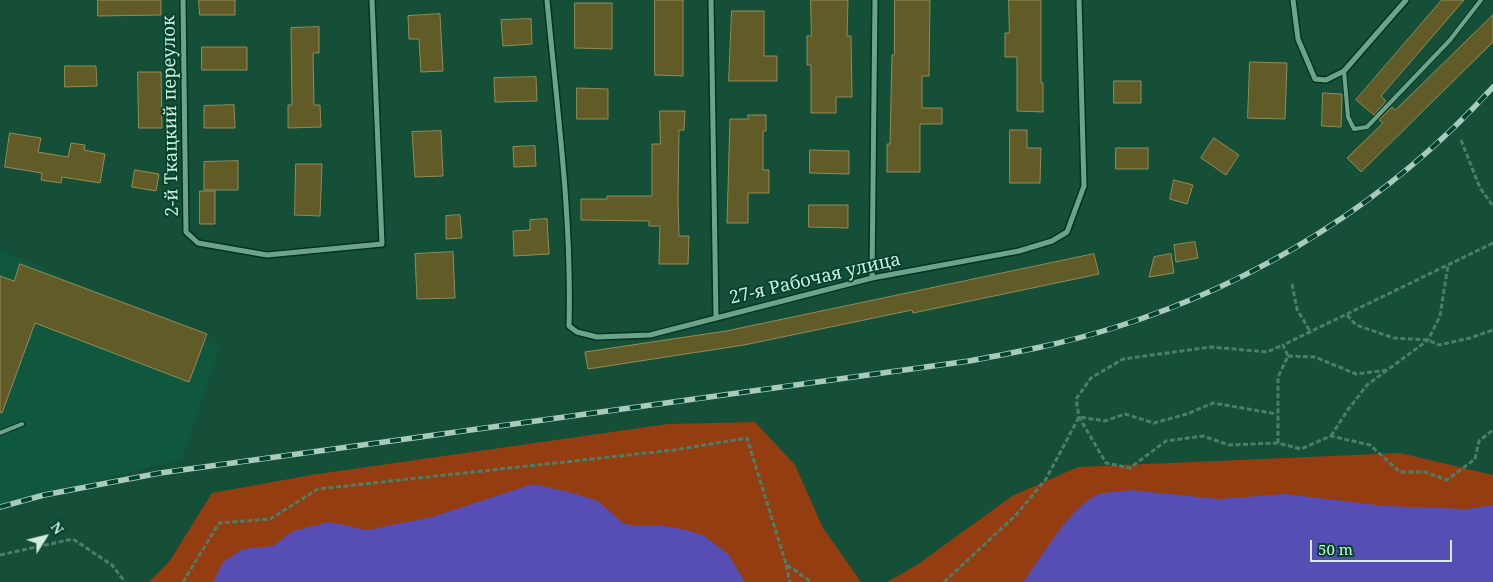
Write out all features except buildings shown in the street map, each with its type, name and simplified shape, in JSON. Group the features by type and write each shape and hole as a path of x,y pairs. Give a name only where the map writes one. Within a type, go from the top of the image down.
{"street":[{"name":"2-й Ткацкий переулок","path":"183,0 186,232 198,243 267,255 382,244 372,0"},
{"name":"27-я Рабочая улица","path":"547,0 568,224 569,326 577,332 597,337 650,335 872,278 1019,251 1052,241 1067,232 1084,186 1079,0"},
{"path":"711,0 716,317"},
{"path":"872,278 875,0"},
{"path":"1293,0 1298,39 1315,79 1326,80 1344,71 1406,0"}],"lane":[{"path":"1344,71 1348,116 1354,129 1367,127 1450,40 1481,0"},
{"path":"0,433 22,424"}],"path":[{"path":"1461,140 1480,188 1493,206"},
{"path":"1448,265 1440,316 1428,340 1368,385 1347,411 1331,436 1301,449 1278,443 1229,445 1203,436 1166,441 1130,468 1106,463 1079,417 1076,399 1091,378 1123,359 1211,347 1267,352 1348,315 1448,265 1493,243"},
{"path":"1292,284 1297,309 1310,332"},
{"path":"1348,315 1356,325 1394,338 1428,340 1438,345 1470,338 1493,330"},
{"path":"1278,443 1278,377 1288,356 1284,345"},
{"path":"1288,356 1315,357 1356,374 1388,370"},
{"path":"1079,417 1105,421 1125,414 1154,423 1187,414 1213,403 1277,414"},
{"path":"944,582 1016,514 1046,479 1079,417"},
{"path":"1331,436 1370,445 1400,472 1425,472 1448,480 1474,459 1478,442 1493,430"},
{"path":"183,582 219,523 270,519 318,489 674,450 747,438 790,582"},
{"path":"0,555 73,539 112,565 126,582"},
{"path":"786,564 811,582"}],"shaded area":[{"path":"0,250 220,346 182,459 0,506"},
{"path":"755,422 795,465 823,528 861,582 149,582 169,562 212,493 311,475 668,424"},
{"path":"1400,453 1493,475 1493,582 887,582 917,565 1012,496 1078,467"},
{"path":"533,484 598,501 624,524 658,525 703,535 728,554 745,582 213,582 223,562 243,549 273,546 293,531 329,522 367,530 432,517"},
{"path":"1130,490 1219,499 1285,494 1385,506 1467,509 1493,505 1493,582 1023,582 1065,523 1084,503 1099,494"}],"railway":[{"path":"0,507 44,495 160,473 969,361 1078,338 1167,309 1219,287 1270,262 1319,233 1366,201 1411,166 1453,128 1493,87"}]}
